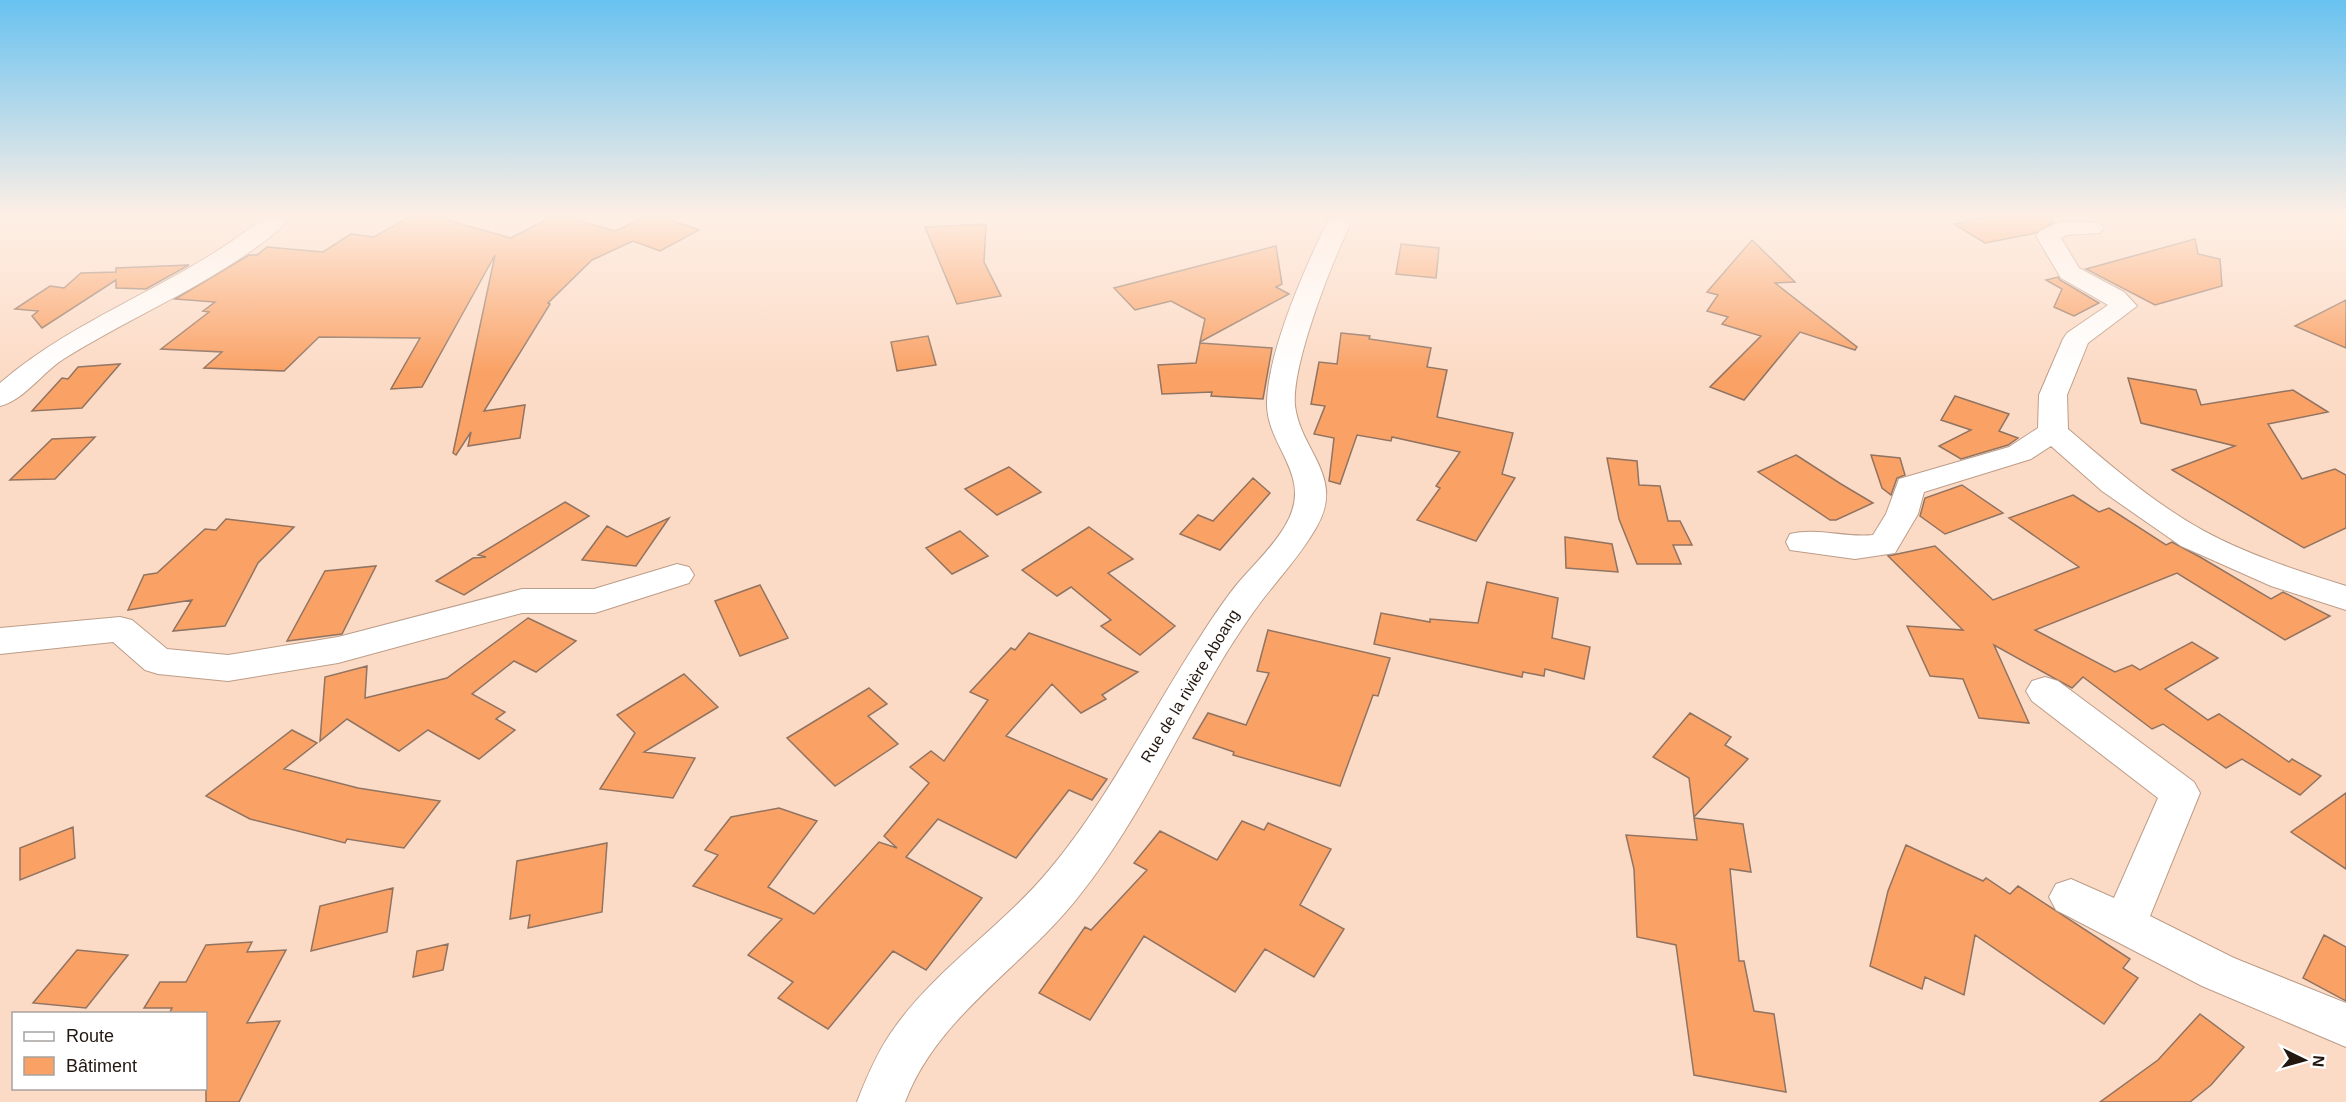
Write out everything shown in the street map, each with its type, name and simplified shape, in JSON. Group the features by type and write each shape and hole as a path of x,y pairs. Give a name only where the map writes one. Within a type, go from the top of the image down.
{"street":[{"path":"0,397 49,357 205,268"},
{"name":"Rue de la rivière Aboang","path":"881,1102 890,1076 935,1012 1040,913 1084,856 1128,794 1159,733 1216,640 1242,600 1295,534 1306,514 1312,492 1308,468 1286,423 1280,404 1283,383 1318,268"},
{"path":"2067,268 2070,273 2115,297 2124,306 2076,339 2053,395 2053,432 2113,484 2193,539 2283,578 2346,598"},
{"path":"1802,542 1855,548 1882,545 1902,514 1910,486 2020,453 2053,432"},
{"path":"0,641 120,629 158,661 228,668 338,650 522,601 595,601 677,575"},
{"path":"2045,691 2180,793 2124,926"},
{"path":"2071,897 2218,972 2346,1025"}],"building":[{"path":"116,268 183,268 146,289 116,288 116,280 42,328 32,316 38,311 15,309 50,286 64,288 81,273 116,272"},
{"path":"226,268 488,268 422,387 391,389 420,338 319,337 284,371 204,368 222,352 161,349 209,312 203,311 215,302 175,299"},
{"path":"492,268 583,268 548,303 550,304 484,411 525,405 520,438 468,446 471,432 456,455 453,453"},
{"path":"942,268 987,268 1001,296 957,304"},
{"path":"1189,268 1280,268 1282,284 1276,287 1289,294 1200,342 1205,319 1171,301 1135,310 1114,288"},
{"path":"1397,268 1437,268 1436,278 1396,274"},
{"path":"1727,268 1781,268 1795,282 1775,283 1857,347 1855,350 1800,332 1744,400 1710,387 1761,336 1722,324 1728,317 1707,311 1718,295 1707,292"},
{"path":"2221,268 2222,286 2155,305 2086,269"},
{"path":"2058,277 2099,303 2074,316 2054,307 2062,289 2046,280"},
{"path":"2346,300 2346,348 2295,326"},
{"path":"1341,333 1370,336 1369,339 1431,348 1427,367 1447,370 1437,417 1513,433 1502,474 1515,478 1476,541 1417,520 1440,488 1436,486 1460,452 1392,437 1391,441 1357,435 1340,484 1329,481 1334,438 1314,434 1325,406 1311,404 1319,362 1337,364"},
{"path":"928,336 936,365 897,371 891,342"},
{"path":"1200,343 1272,348 1263,399 1211,396 1212,392 1162,394 1158,365 1196,363"},
{"path":"120,364 82,408 32,411 62,378 68,379 78,367"},
{"path":"2128,378 2196,390 2201,405 2293,390 2328,412 2268,424 2302,479 2335,469 2346,475 2346,528 2304,548 2172,470 2235,446 2141,423"},
{"path":"1955,396 2009,414 1999,431 2018,438 2008,445 1961,459 1939,446 1971,430 1941,420"},
{"path":"95,437 55,479 10,480 52,439"},
{"path":"1796,455 1873,503 1836,520 1830,520 1758,472"},
{"path":"1871,455 1900,458 1905,475 1897,478 1891,495 1882,488"},
{"path":"1607,458 1637,461 1639,485 1660,486 1668,521 1680,521 1692,545 1673,545 1681,564 1637,564 1619,519"},
{"path":"1009,467 1041,492 997,515 965,489"},
{"path":"1253,478 1270,493 1220,550 1180,534 1198,515 1213,521"},
{"path":"1962,485 2003,513 1945,534 1920,516 1925,498"},
{"path":"2073,495 2099,512 2109,508 2166,545 2172,542 2271,599 2283,592 2330,616 2285,640 2177,573 2035,630 2115,672 2132,665 2140,670 2192,642 2218,658 2165,689 2208,720 2219,714 2289,762 2292,759 2321,776 2300,795 2242,759 2226,768 2163,724 2152,729 2083,677 2072,688 1994,645 2029,723 1979,718 1963,679 1930,676 1907,626 1963,630 1888,556 1935,546 1993,600 2079,567 2009,518"},
{"path":"565,502 589,516 464,595 436,581 473,558 486,557 478,555"},
{"path":"669,518 636,566 582,560 607,526 627,537"},
{"path":"226,519 294,527 258,563 225,626 173,631 192,600 128,610 144,575 157,573 205,529 216,530"},
{"path":"1089,527 1133,559 1108,573 1175,626 1140,655 1101,626 1111,620 1071,587 1057,596 1022,570"},
{"path":"960,531 988,556 952,574 926,548"},
{"path":"1565,537 1612,544 1618,572 1566,568"},
{"path":"376,566 342,634 287,641 325,571"},
{"path":"1487,582 1558,598 1552,638 1590,647 1584,679 1545,669 1544,676 1523,672 1522,677 1374,644 1381,613 1430,622 1430,619 1478,623"},
{"path":"760,585 788,638 740,656 715,601"},
{"path":"528,618 576,641 536,672 514,661 472,694 505,712 496,719 515,730 479,759 428,730 399,751 347,719 320,741 325,677 367,666 365,698 447,678"},
{"path":"1268,630 1390,658 1378,696 1373,695 1340,786 1233,755 1234,752 1193,738 1208,713 1246,725 1269,673 1257,671"},
{"path":"1029,633 1138,672 1102,695 1106,699 1081,713 1052,684 1006,736 1107,779 1092,800 1069,790 1016,858 938,819 906,857 982,898 926,970 893,951 828,1029 778,998 793,982 748,955 782,919 693,886 718,855 705,850 731,817 779,808 817,821 768,887 814,914 879,842 897,848 884,836 929,783 910,767 931,751 944,761 988,700 970,692 1011,648 1015,650"},
{"path":"684,674 718,707 644,752 695,758 673,798 600,789 635,733 617,715"},
{"path":"869,688 887,704 868,716 898,744 835,786 787,738"},
{"path":"1690,713 1731,737 1725,745 1748,759 1694,817 1689,778 1653,757"},
{"path":"292,730 317,743 284,769 358,788 440,801 404,848 347,839 345,843 250,819 206,796"},
{"path":"2346,793 2346,869 2291,832"},
{"path":"1694,818 1743,824 1751,872 1730,869 1739,961 1744,961 1754,1011 1774,1014 1786,1092 1694,1075 1676,945 1637,937 1634,869 1626,835 1697,840"},
{"path":"1242,821 1264,830 1268,823 1331,849 1300,905 1344,929 1314,977 1265,949 1235,992 1144,936 1090,1020 1039,993 1085,927 1091,930 1147,870 1134,863 1160,831 1217,860"},
{"path":"73,827 75,858 20,880 20,848"},
{"path":"607,843 602,912 528,928 530,915 510,919 517,861"},
{"path":"1906,845 1983,881 1986,878 2010,894 2018,886 2130,959 2123,968 2138,978 2104,1024 1975,935 1964,995 1925,977 1922,989 1870,966 1888,891"},
{"path":"393,888 387,932 311,951 320,906"},
{"path":"2324,935 2346,947 2346,1001 2303,978"},
{"path":"252,942 247,952 286,950 247,1023 280,1021 239,1102 206,1102 207,1012 170,1012 172,1008 144,1008 160,982 186,982 206,945"},
{"path":"448,944 443,970 413,977 417,951"},
{"path":"77,950 128,955 86,1008 33,1003"},
{"path":"2200,1014 2244,1047 2211,1085 2190,1102 2100,1102 2158,1060"}]}
